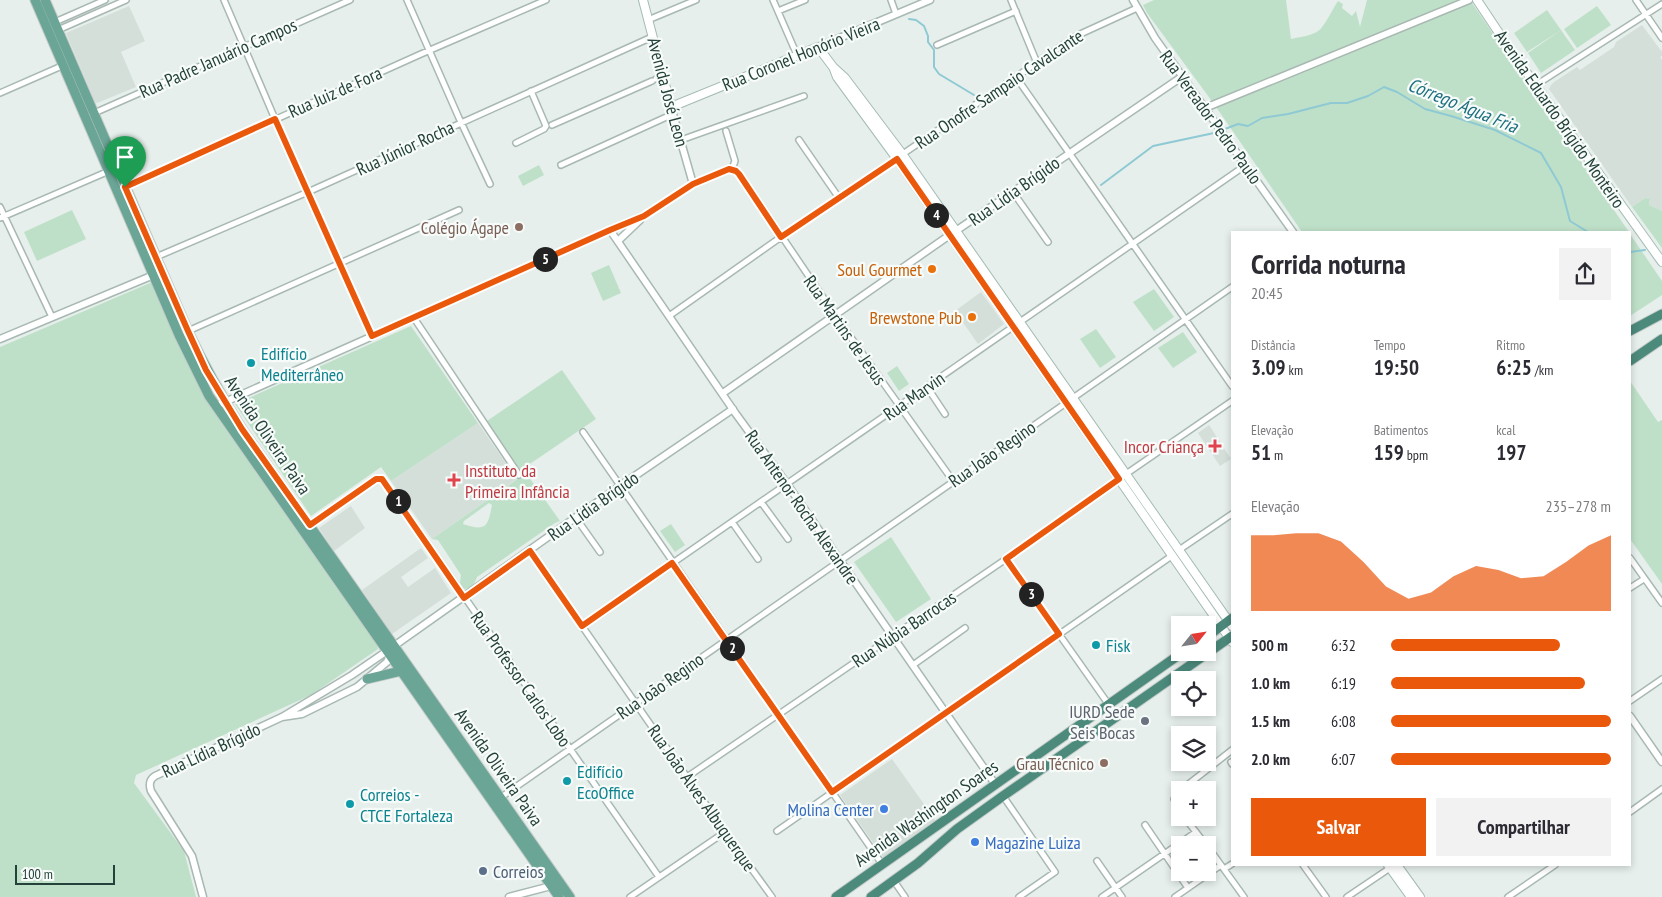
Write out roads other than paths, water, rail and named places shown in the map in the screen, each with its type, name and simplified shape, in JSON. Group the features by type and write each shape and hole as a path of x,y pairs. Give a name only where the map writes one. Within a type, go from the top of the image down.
{"highway":[{"path":"1631,330 1662,314"},
{"path":"1631,360 1662,339"},
{"path":"1216,631 1229,623"},
{"name":"Avenida Washington Soares","path":"871,897 894,881 957,829 1231,639"},
{"name":"Avenida Washington Soares","path":"836,897 1171,661"}],"main road":[{"name":"Avenida Oliveira Paiva","path":"35,0 64,66 125,187 156,257 158,273 194,366 216,406 390,651 500,798 570,897"},
{"name":"Avenida Oliveira Paiva","path":"45,0 57,26 109,171 206,370 242,429 310,525 390,651 400,670 559,897"},
{"name":"Avenida José Leon","path":"643,0 652,37 657,79 672,110"},
{"name":"Avenida Eduardo Brígido Monteiro","path":"1477,0 1662,262"},
{"name":"Rua Coronel Honório Vieira","path":"672,110 818,47"},
{"path":"818,47 833,67 836,77 857,99 953,233 1069,401 1119,479 1229,623"},
{"path":"1069,401 1126,474 1176,553"},
{"path":"1119,479 1126,474"},
{"path":"367,679 400,670"},
{"path":"1392,866 1411,897"},
{"path":"1392,866 1420,897"}],"street":[{"path":"57,26 105,0"},
{"path":"57,26 126,0"},
{"path":"226,0 275,119 372,336"},
{"name":"Rua Padre Januário Campos","path":"90,115 350,0"},
{"path":"407,0 490,184"},
{"name":"Rua Juiz de Fora","path":"125,187 429,50 546,0"},
{"path":"648,20 696,0"},
{"path":"773,0 797,55"},
{"path":"778,11 805,0"},
{"path":"891,0 896,14"},
{"name":"Rua Coronel Honório Vieira","path":"818,47 930,0"},
{"path":"1011,0 1037,63"},
{"name":"Rua Vereador Pedro Paulo","path":"1133,0 1154,38 1292,231"},
{"path":"1205,108 1469,0"},
{"path":"1636,0 1662,38"},
{"path":"1536,85 1662,4"},
{"name":"Rua Onofre Sampaio Cavalcante","path":"669,316 781,237 1076,36 1137,8"},
{"path":"937,45 1016,11"},
{"name":"Rua Júnior Rocha","path":"156,257 308,192 652,37"},
{"path":"0,93 64,66"},
{"name":"Rua Lídia Brígido","path":"723,393 1183,76"},
{"path":"1016,77 1231,385"},
{"path":"552,125 657,79"},
{"path":"516,143 544,129 546,126 531,91"},
{"path":"681,140 804,96"},
{"name":"Rua Coronel Honório Vieira","path":"560,165 672,110"},
{"name":"Avenida José Leon","path":"672,110 693,184"},
{"path":"618,241 644,216 693,184 732,169 735,161 726,131"},
{"path":"799,140 839,198"},
{"name":"Rua Marvin","path":"582,626 1246,165"},
{"name":"Rua Martins de Jesus","path":"732,169 740,176 835,315 953,481"},
{"path":"2,218 109,171"},
{"path":"1013,192 1048,242"},
{"path":"0,208 2,218 52,317"},
{"path":"188,331 460,210"},
{"path":"216,406 644,216"},
{"name":"Rua Antenor Rocha Alexandre","path":"610,230 995,784"},
{"path":"0,339 158,273"},
{"name":"Rua João Regino","path":"500,798 1231,289"},
{"path":"414,318 519,475"},
{"path":"927,387 945,414"},
{"path":"1126,474 1231,401"},
{"name":"Rua Lídia Brígido","path":"203,897 192,856 151,791 150,782 154,776 282,718 390,651 620,486 733,409"},
{"path":"583,432 882,864"},
{"name":"Rua Professor Carlos Lobo","path":"310,525 376,479 382,479 659,877"},
{"name":"Rua Núbia Barrocas","path":"687,777 1006,559 1119,479"},
{"path":"761,502 788,539"},
{"path":"777,831 1231,515"},
{"path":"576,518 600,552"},
{"path":"732,522 758,560"},
{"name":"Rua João Alves Albuquerque","path":"530,551 634,703 772,897"},
{"path":"1006,559 1109,705"},
{"path":"1631,560 1662,602"},
{"path":"1631,587 1644,579"},
{"path":"913,665 965,628"},
{"name":"Rua Lídia Brígido","path":"282,718 302,714 357,687 387,662 390,651"},
{"path":"352,675 350,683 357,687"},
{"path":"1631,700 1662,679"},
{"path":"1631,717 1662,762"},
{"path":"1192,781 1231,751"},
{"path":"1631,811 1662,789"},
{"path":"1003,796 1055,872 1019,897"},
{"path":"1145,825 1186,885"},
{"path":"1192,826 1199,836"},
{"path":"630,897 725,832"},
{"path":"1102,897 1196,832"},
{"path":"1216,858 1242,897"},
{"path":"1097,860 1122,897"},
{"path":"1175,897 1223,867 1231,864"},
{"path":"1304,866 1326,897"},
{"path":"1347,897 1392,866"},
{"path":"1508,897 1553,866"},
{"path":"894,881 905,897"},
{"path":"509,897 552,886"}],"waterway":[{"name":"Córrego Água Fria","path":"909,19 916,20 924,26 928,42 934,50 934,67 939,74 974,95"},
{"name":"Córrego Água Fria","path":"1225,129 1238,124 1248,126 1262,118 1288,114 1331,103 1347,103 1368,96 1384,87 1397,92 1425,109 1495,130 1541,153 1561,187 1570,221 1586,231"},
{"name":"Córrego Água Fria","path":"1101,185 1153,146 1214,133"},
{"name":"Córrego Água Fria","path":"1631,252 1645,250"}],"place":[{"name":"Colégio Ágape","path":"519,227"},
{"name":"Soul Gourmet","path":"932,269"},
{"name":"Brewstone Pub","path":"972,317"},
{"name":"Edifício Mediterrâneo","path":"251,363"},
{"name":"Incor Criança","path":"1215,446"},
{"name":"Instituto da Primeira Infância","path":"454,480"},
{"name":"Fisk","path":"1096,645"},
{"name":"IURD Sede Seis Bocas","path":"1145,721"},
{"name":"Grau Técnico","path":"1104,763"},
{"name":"Edifício EcoOffice","path":"567,781"},
{"name":"Correios - CTCE Fortaleza","path":"350,804"},
{"name":"Molina Center","path":"884,809"},
{"name":"Magazine Luiza","path":"975,842"},
{"name":"Correios","path":"483,871"}]}
